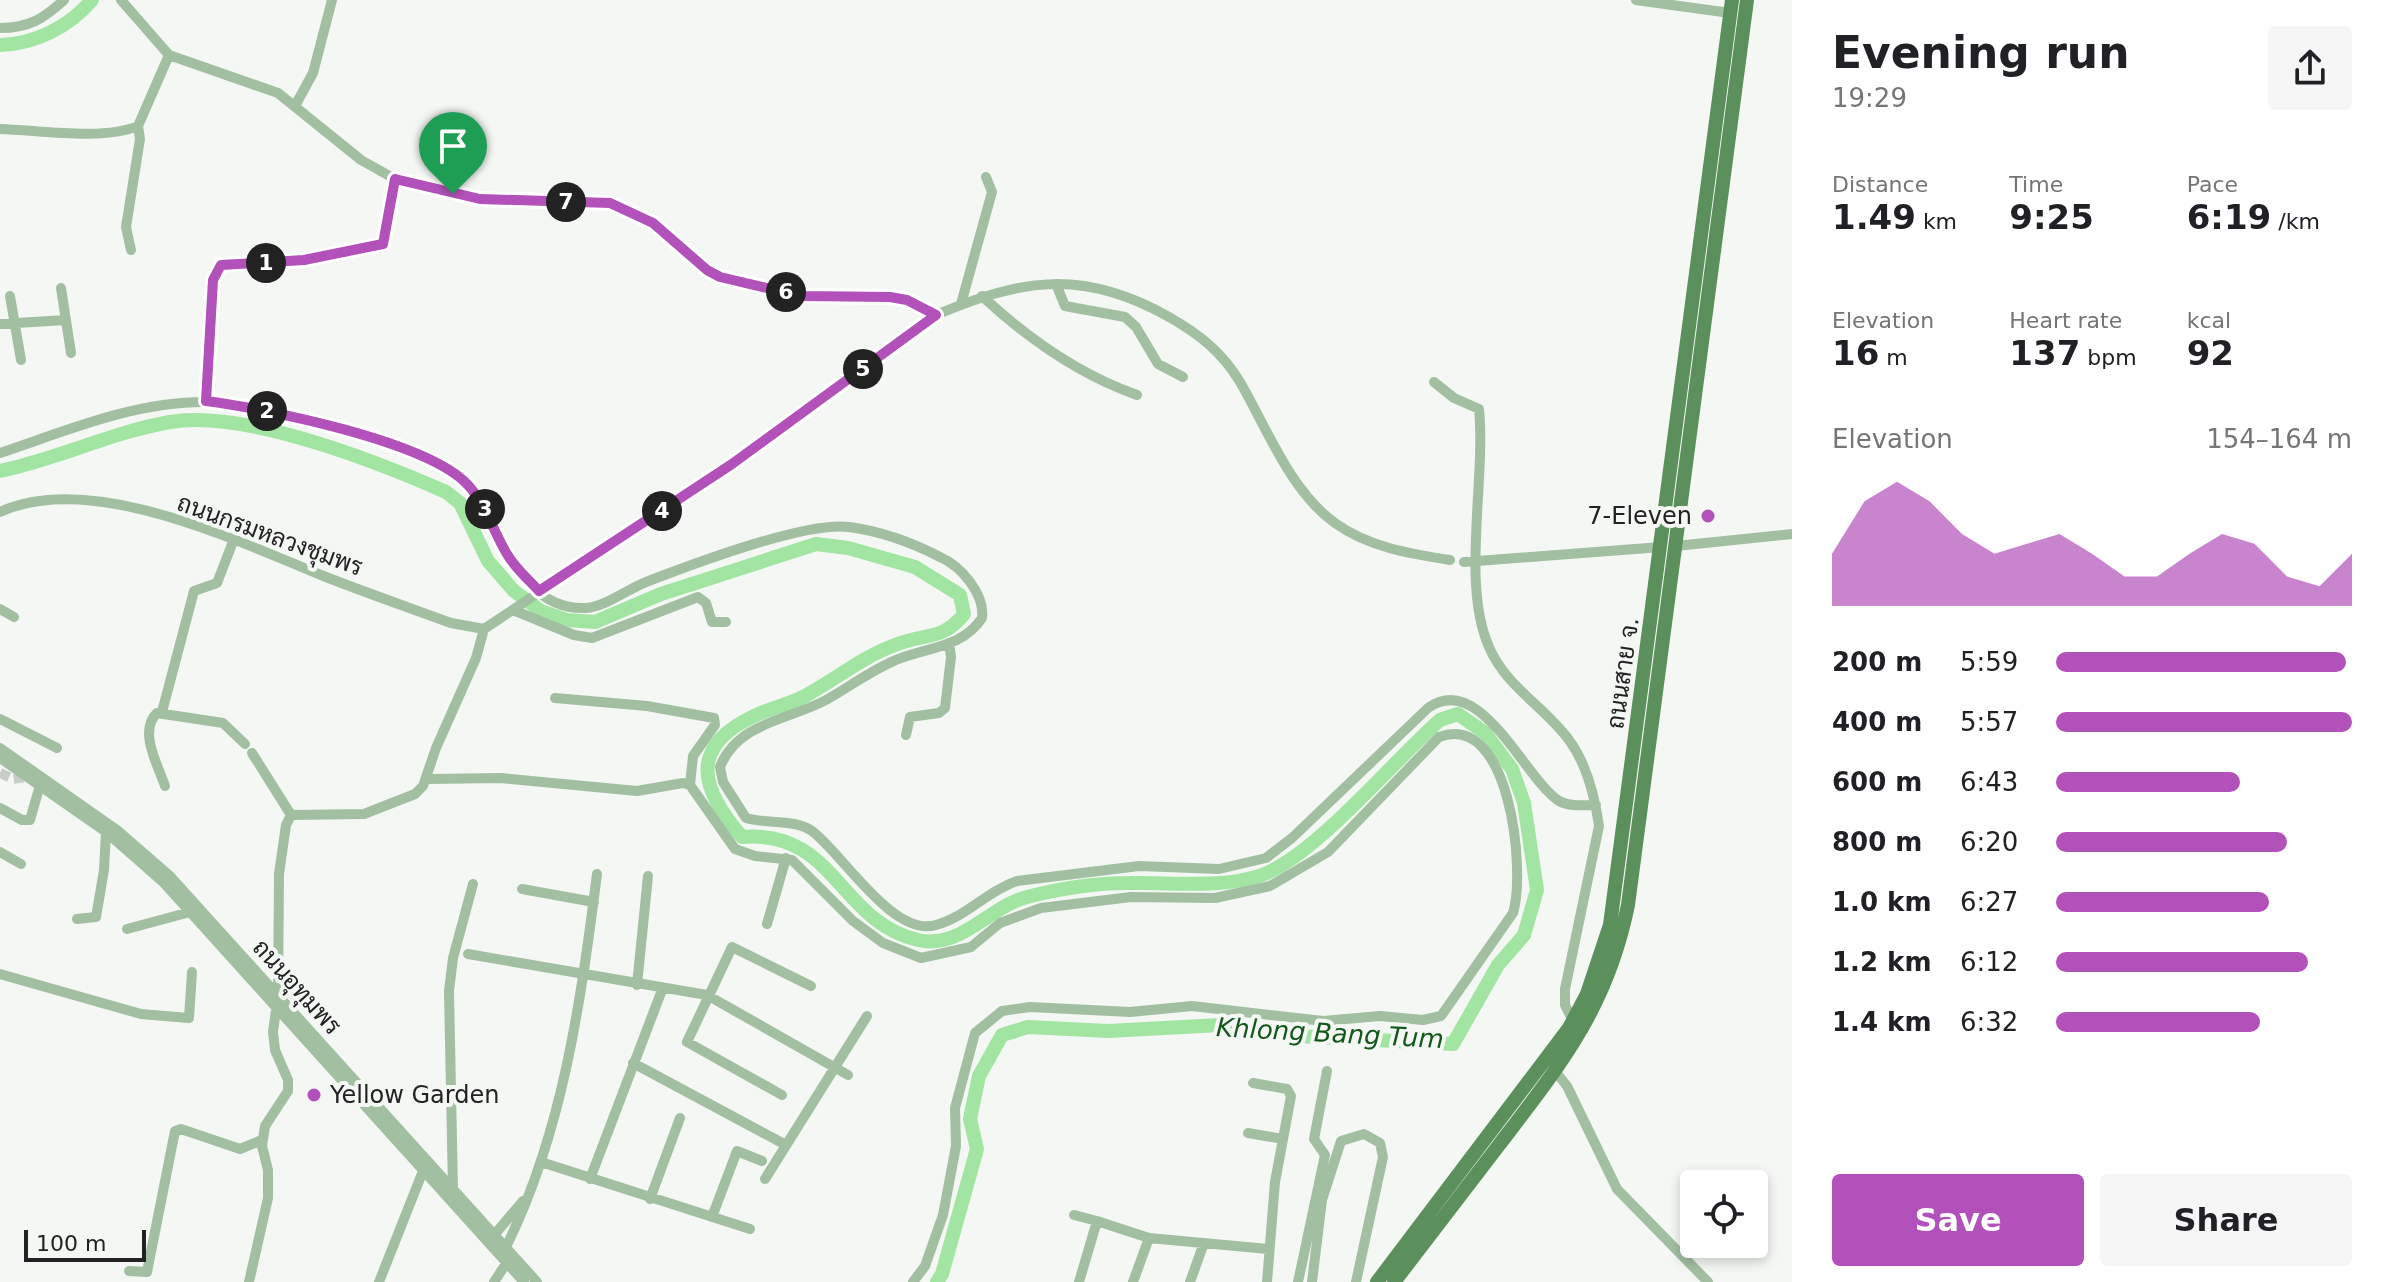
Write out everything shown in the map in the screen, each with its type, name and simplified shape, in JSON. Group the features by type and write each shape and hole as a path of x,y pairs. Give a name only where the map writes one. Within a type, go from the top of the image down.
{"main road":[{"name":"ถนนสาย จ.","path":"1377,1282 1573,1021 1595,973 1614,904 1747,0"},
{"name":"ถนนสาย จ.","path":"1394,1282 1555,1071 1594,1010 1623,928 1731,6"}],"street":[{"path":"0,28 35,22 64,0"},
{"path":"121,0 169,55 263,86 296,104 331,137 395,179 480,199 610,203 653,223 707,270 720,277 801,296 898,299 936,315"},
{"path":"296,104 313,73 332,0"},
{"path":"1636,0 1731,6"},
{"path":"131,250 126,227 140,139 138,126 169,55"},
{"path":"0,129 89,132 120,131 138,126"},
{"path":"961,304 992,192 986,177"},
{"path":"206,401 213,280 217,269 221,265 304,260 383,244 395,179"},
{"path":"291,815 364,814 415,794 428,779 436,748 472,668 484,629 732,464 936,315 982,296 1056,284 1084,283 1154,308 1197,332 1219,352 1239,379 1307,496 1335,523 1405,554 1450,560"},
{"path":"1056,284 1065,306 1125,317 1136,327 1158,364 1183,377"},
{"path":"61,288 71,353"},
{"path":"10,296 21,360"},
{"path":"982,296 1037,341 1111,386 1137,395"},
{"path":"0,324 66,320"},
{"path":"1434,382 1454,398 1479,409 1481,494 1476,564 1478,606 1489,648 1512,684 1567,738 1596,805 1599,826 1565,989 1565,1005 1573,1021"},
{"path":"0,453 125,413 206,401 244,406 347,430 412,452 465,482 482,503 506,553 535,594 589,608 645,582 817,527 848,527 916,545 947,560 980,597 982,618 969,634 892,662 824,701 755,728 737,742 720,767 723,782 746,818 811,830 887,907 924,925 934,926 953,918 998,887 1017,881 1139,866 1219,869 1266,858 1292,838 1428,708 1441,701 1467,704 1490,719 1536,781 1559,800 1578,806 1596,805"},
{"name":"ถนนกรมหลวงชุมพร","path":"0,512 21,502 38,500 135,507 234,539 451,623 484,629"},
{"path":"1464,562 1476,564 1792,534"},
{"path":"162,712 194,591 217,583 234,539"},
{"path":"515,608 574,635 592,638 698,597 706,603 712,622 726,622"},
{"path":"0,609 14,617"},
{"path":"906,735 910,717 939,713 945,708 951,657 949,643"},
{"path":"555,698 647,706 714,718 715,725 693,756 690,785"},
{"path":"165,786 149,738 152,718 162,712 223,723 248,748 291,815"},
{"path":"0,719 57,748"},
{"path":"428,779 501,778 637,791 683,783 690,785 735,849 755,856 786,858 801,866 853,921 883,943 921,958 971,947 1000,923 1041,908 1131,897 1215,898 1270,886 1298,873 1328,852 1425,749 1451,732 1464,735 1481,749 1506,788 1519,865 1519,895 1513,913 1441,1016 1423,1020 1380,1016 1323,1021 1192,1006 1130,1012 1030,1007 1002,1011 975,1033 955,1108 956,1146 943,1215 925,1266 913,1282"},
{"name":"ถนนอุทุมพร","path":"0,748 117,830 170,876 537,1282"},
{"name":"ถนนอุทุมพร","path":"0,758 106,832 163,882 524,1282"},
{"path":"0,808 22,820 30,820 40,785"},
{"path":"249,1282 268,1198 262,1140 268,1119 288,1091 288,1080 279,1065 273,1043 278,995 279,874 286,825 291,815"},
{"path":"77,919 96,917 104,870 106,832"},
{"path":"0,852 21,864"},
{"path":"767,924 786,858"},
{"path":"506,1247 541,1162 585,975 597,874"},
{"path":"637,985 648,876"},
{"path":"453,1190 449,991 453,958 473,884"},
{"path":"522,889 594,902"},
{"path":"127,929 190,912"},
{"path":"782,1095 687,1042 732,947 811,986"},
{"path":"468,954 662,990 707,995 848,1075"},
{"path":"0,974 141,1014 189,1018 192,972"},
{"path":"590,1179 662,990"},
{"path":"765,1179 867,1016"},
{"path":"633,1063 786,1145"},
{"path":"1298,1282 1325,1155 1314,1139 1327,1071"},
{"path":"1555,1071 1567,1086 1617,1189 1708,1282"},
{"path":"1253,1083 1289,1091 1268,1249 1267,1282"},
{"path":"650,1199 680,1118"},
{"path":"129,1271 147,1272 175,1131 181,1129 240,1149 262,1140"},
{"path":"1248,1133 1283,1139"},
{"path":"1312,1282 1322,1200 1341,1141 1364,1134 1380,1143 1383,1157 1354,1282"},
{"path":"712,1217 737,1151 762,1161"},
{"path":"541,1162 750,1229"},
{"path":"379,1282 423,1171"},
{"path":"495,1234 525,1200"},
{"path":"1074,1215 1149,1238 1268,1249"},
{"path":"1079,1282 1097,1221"},
{"path":"1133,1282 1149,1238"},
{"path":"1190,1282 1204,1243"},
{"path":"494,1282 507,1262"}],"waterway":[{"name":"Khlong Bang Tum","path":"0,45 26,41 50,32 73,18 92,0"},
{"name":"Khlong Bang Tum","path":"0,471 170,422 200,420 235,423 272,431 348,453 446,492 460,503 488,561 514,591 541,611 567,620 595,622 661,594 816,544 848,548 915,567 960,595 964,614 956,623 941,633 905,641 883,650 805,696 760,713 732,728 710,756 708,771 710,787 717,803 742,837 773,838 798,847 818,861 870,915 892,930 918,940 948,939 1013,902 1052,891 1117,883 1230,882 1262,875 1283,864 1330,828 1440,720 1458,714 1485,733 1512,769 1524,803 1537,890 1524,935 1498,965 1453,1044 1298,1036 1220,1025 1108,1031 1028,1027 1002,1035 979,1076 970,1119 977,1149 942,1274 937,1282"}],"tunnel":[{"path":"0,773 13,779 28,777"}],"place":[{"name":"7-Eleven","path":"1708,516"},
{"name":"Yellow Garden","path":"314,1095"}],"route":[{"path":"395,179 453,194 507,201 610,203 629,209 653,223 707,270 720,277 801,296 890,297 907,300 936,315 732,464 539,591 514,565 482,503 465,482 412,452 347,430 244,406 206,401 213,280 221,265 304,260 383,244 395,179"}]}
